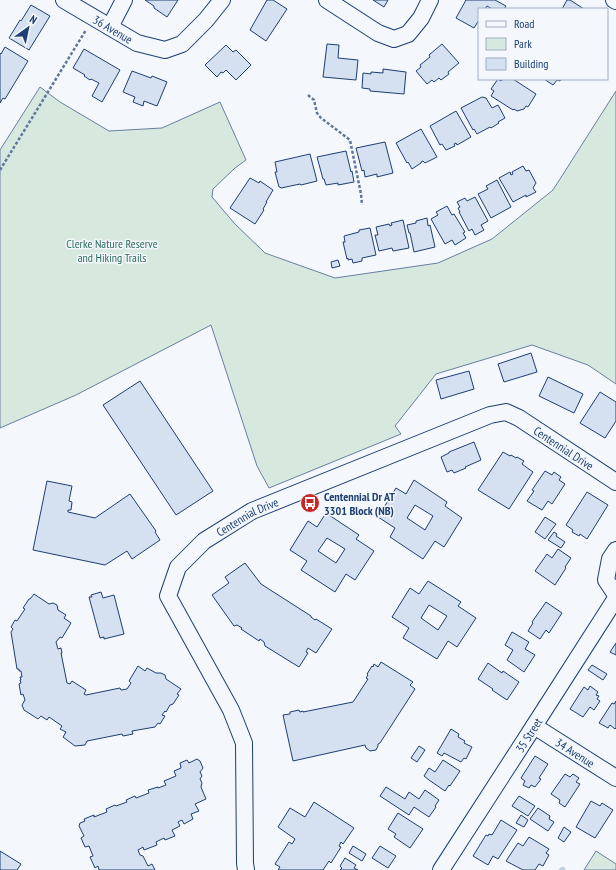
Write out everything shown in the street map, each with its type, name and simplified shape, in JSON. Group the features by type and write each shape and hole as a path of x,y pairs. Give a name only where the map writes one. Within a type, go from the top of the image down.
{"street":[{"name":"36 Avenue","path":"64,0 137,43 165,50 182,44 206,20 222,0"},
{"path":"110,27 124,0"},
{"path":"328,0 378,33 394,39 408,34 421,18 430,0"},
{"name":"Centennial Drive","path":"246,870 244,743 231,710 168,596 178,567 204,542 252,511 490,415 506,412 519,418 616,482"},
{"path":"616,550 610,559 606,580 616,595"},
{"name":"35 Street","path":"441,870 616,598"},
{"name":"34 Avenue","path":"534,726 616,778"}],"path":[{"path":"0,170 93,17"},
{"path":"308,95 314,100 317,113 321,118 350,140 362,205"}],"green space":[{"name":"Clerke Nature Reserve and Hiking Trails","path":"40,87 60,102 109,131 162,128 220,102 246,160 235,168 213,189 212,197 235,224 265,253 335,278 438,263 492,239 553,190 616,91 616,384 588,365 532,345 436,374 395,426 401,434 269,488 257,466 211,325 76,395 0,428 0,150"},
{"path":"596,851 616,864 616,870 584,870"}],"building":[{"path":"145,0 178,0 167,17"},
{"path":"267,0 273,0 287,9 266,41 250,30"},
{"path":"373,0 388,0 384,7"},
{"path":"466,0 495,0 506,6 505,8 490,8 487,6 486,8 478,8 478,22 474,28 456,18"},
{"path":"567,0 570,0 582,8 563,8"},
{"path":"31,5 50,16 29,50 9,38"},
{"path":"327,44 339,45 338,58 358,60 356,80 323,77"},
{"path":"442,44 459,63 441,80 439,78 434,82 432,80 427,84 416,71 421,67 420,65 430,57 429,55"},
{"path":"226,45 233,52 236,50 251,65 236,80 226,70 223,73 221,72 217,77 205,65"},
{"path":"5,47 28,61 5,99 3,98 0,103 0,53 1,54"},
{"path":"84,49 120,70 102,102 92,96 99,83 91,79 90,80 84,76 85,75 73,68"},
{"path":"383,69 406,72 404,94 370,91 370,89 362,88 363,73 383,73"},
{"path":"132,71 151,78 152,76 167,82 157,106 144,101 143,106 133,102 135,97 123,92"},
{"path":"497,80 515,80 536,94 528,107 526,106 524,109 517,111 491,96 494,91 491,89"},
{"path":"546,80 557,80 553,85"},
{"path":"482,97 486,98 492,108 498,105 505,118 491,128 490,127 477,134 474,129 473,130 461,108"},
{"path":"456,111 471,137 457,145 456,143 454,144 455,146 446,150 442,144 440,145 430,126"},
{"path":"421,129 437,157 425,163 423,161 412,169 396,143"},
{"path":"385,142 393,173 377,177 377,174 365,177 356,148"},
{"path":"346,151 354,182 338,185 338,183 326,185 317,157"},
{"path":"310,154 317,181 301,185 279,187 275,172 277,172 275,162"},
{"path":"523,166 526,171 529,170 536,183 533,188 536,192 526,197 526,195 513,202 499,178 510,172 511,175 513,174 512,172"},
{"path":"250,178 259,183 260,181 273,190 266,202 263,209 264,210 255,224 230,208"},
{"path":"497,180 511,207 491,218 478,194 488,189 486,186"},
{"path":"475,197 488,221 481,225 484,230 475,235 472,229 469,231 459,212 458,208 460,207 457,202 465,198 467,201"},
{"path":"447,206 452,215 454,214 465,232 463,233 466,238 455,245 452,240 445,244 431,219 438,215 436,212"},
{"path":"427,218 435,247 414,252 407,225"},
{"path":"403,220 409,248 393,251 392,248 379,251 375,235 378,235 376,227 389,224 390,226 392,225 391,223"},
{"path":"370,228 376,255 362,258 362,261 353,263 352,259 347,259 343,242 345,242 344,236 359,232 359,230"},
{"path":"338,260 340,266 332,268 331,262"},
{"path":"531,353 537,372 504,382 498,364"},
{"path":"469,371 474,389 441,399 436,380"},
{"path":"548,377 583,394 574,413 539,396"},
{"path":"140,381 213,491 176,515 103,405"},
{"path":"600,392 616,402 616,421 605,438 580,423"},
{"path":"474,442 481,460 454,473 452,470 447,472 441,457 449,452"},
{"path":"503,452 524,461 522,464 533,472 509,509 478,490"},
{"path":"545,471 552,475 554,472 561,477 559,480 565,484 552,504 548,501 542,510 527,501 534,491 532,490"},
{"path":"414,480 447,502 445,506 462,518 444,547 435,541 423,559 390,537 395,528 378,517 396,488 406,494","holes":["415,505 433,516 425,530 407,518"]},
{"path":"47,481 72,486 69,501 72,502 71,510 68,510 68,512 95,518 130,494 156,531 155,532 160,540 132,559 127,551 105,565 33,550"},
{"path":"587,492 608,505 587,539 580,534 579,536 572,532 573,530 566,525"},
{"path":"326,513 359,535 356,539 374,551 355,580 346,574 335,592 301,570 307,561 290,550 308,521 317,527","holes":["327,538 345,549 336,563 318,551"]},
{"path":"545,517 556,524 545,539 535,532"},
{"path":"554,532 557,534 556,536 565,542 561,548 548,540"},
{"path":"558,549 571,558 555,585 535,571 547,554 552,558"},
{"path":"245,563 261,584 315,620 316,619 332,629 316,653 308,648 306,652 308,653 299,667 265,646 264,642 260,639 259,641 237,625 234,626 212,595 229,583 225,577"},
{"path":"428,581 461,602 458,606 476,618 457,647 448,641 437,659 403,638 409,628 392,617 410,588 419,594","holes":["429,605 447,616 438,630 421,618"]},
{"path":"101,592 103,598 114,595 124,634 104,639 104,637 100,638 89,597"},
{"path":"34,594 49,604 53,603 57,605 58,610 66,615 64,618 71,623 62,638 60,637 56,642 58,649 61,648 67,683 70,684 72,681 86,690 84,694 86,695 120,688 121,690 127,689 131,683 129,681 138,666 145,671 147,668 156,673 165,675 166,679 181,689 173,704 170,705 166,712 165,711 162,715 165,716 160,724 158,723 155,727 132,731 133,734 123,736 122,734 87,741 85,745 75,746 63,737 66,732 60,729 62,726 49,717 47,720 41,716 38,719 24,710 22,705 25,700 23,694 21,695 19,684 21,683 20,677 22,677 21,671 17,669 11,632 13,629 11,627 15,620 17,621 25,609 23,608"},
{"path":"546,602 562,613 549,633 546,630 540,639 528,631 533,623 532,622"},
{"path":"512,632 529,642 525,649 535,655 524,672 507,660 513,650 505,645"},
{"path":"616,643 616,655 610,652"},
{"path":"381,662 413,682 410,685 415,689 378,744 376,750 370,751 365,745 293,761 283,715 299,710 300,712 303,712 353,702 368,679 366,678 368,675 367,674 372,666 373,667 374,664 378,667"},
{"path":"488,663 502,673 503,671 519,682 507,700 478,679"},
{"path":"592,665 607,674 603,680 588,670"},
{"path":"590,686 598,692 596,695 599,696 597,699 600,701 594,710 590,707 583,717 570,709 584,687 588,690"},
{"path":"616,701 616,728 615,729 610,725 608,728 599,723 612,703 614,704"},
{"path":"451,729 459,734 458,737 465,741 464,743 472,747 466,759 464,758 461,762 444,753 442,756 437,753"},
{"path":"419,746 425,750 417,762 411,758"},
{"path":"535,756 548,764 539,778 541,779 535,787 531,785 529,788 523,785 525,781 521,778"},
{"path":"197,759 200,761 203,768 200,772 202,776 200,779 202,783 201,787 206,799 195,804 199,811 191,814 193,819 184,824 182,820 178,822 180,826 172,830 175,836 165,840 164,838 156,842 157,845 144,850 143,847 138,850 148,866 152,864 155,870 99,870 98,866 95,868 90,857 93,856 89,846 85,847 81,838 84,836 79,826 80,823 85,821 84,819 107,812 106,809 127,802 126,800 135,796 136,798 149,793 148,790 166,785 164,781 176,776 174,771 181,768 180,763 187,760 189,763"},
{"path":"443,760 460,771 445,791 424,776 429,768 435,772"},
{"path":"565,774 570,777 573,774 579,778 576,782 580,784 565,807 559,803 560,800 551,794"},
{"path":"386,787 405,799 409,792 419,799 425,790 439,800 429,817 414,807 409,815 380,796"},
{"path":"519,796 535,806 528,816 512,806"},
{"path":"591,801 600,806 602,803 613,810 595,838 576,827"},
{"path":"314,802 354,828 343,844 341,842 339,846 341,847 331,863 329,861 323,870 278,870 280,867 275,864 289,842 292,844 295,839 278,827 290,808 305,817"},
{"path":"538,808 550,816 549,819 554,822 548,831 530,819"},
{"path":"398,813 423,829 410,848 394,837 396,834 388,829"},
{"path":"521,815 528,820 524,827 516,823"},
{"path":"501,820 517,830 498,859 493,856 488,865 473,856 486,835 492,835"},
{"path":"564,827 571,832 564,842 558,838"},
{"path":"529,837 549,849 546,853 549,855 543,866 539,864 535,870 523,870 506,861 518,843 523,846"},
{"path":"353,846 366,854 362,861 349,853"},
{"path":"380,846 396,856 388,868 372,858"},
{"path":"0,851 21,864 17,870 0,870"},
{"path":"345,858 356,865 354,868 358,870 340,870 342,868 340,866"}],"place":[{"name":"Centennial Dr AT 3301 Block (NB)","path":"310,503"}]}
